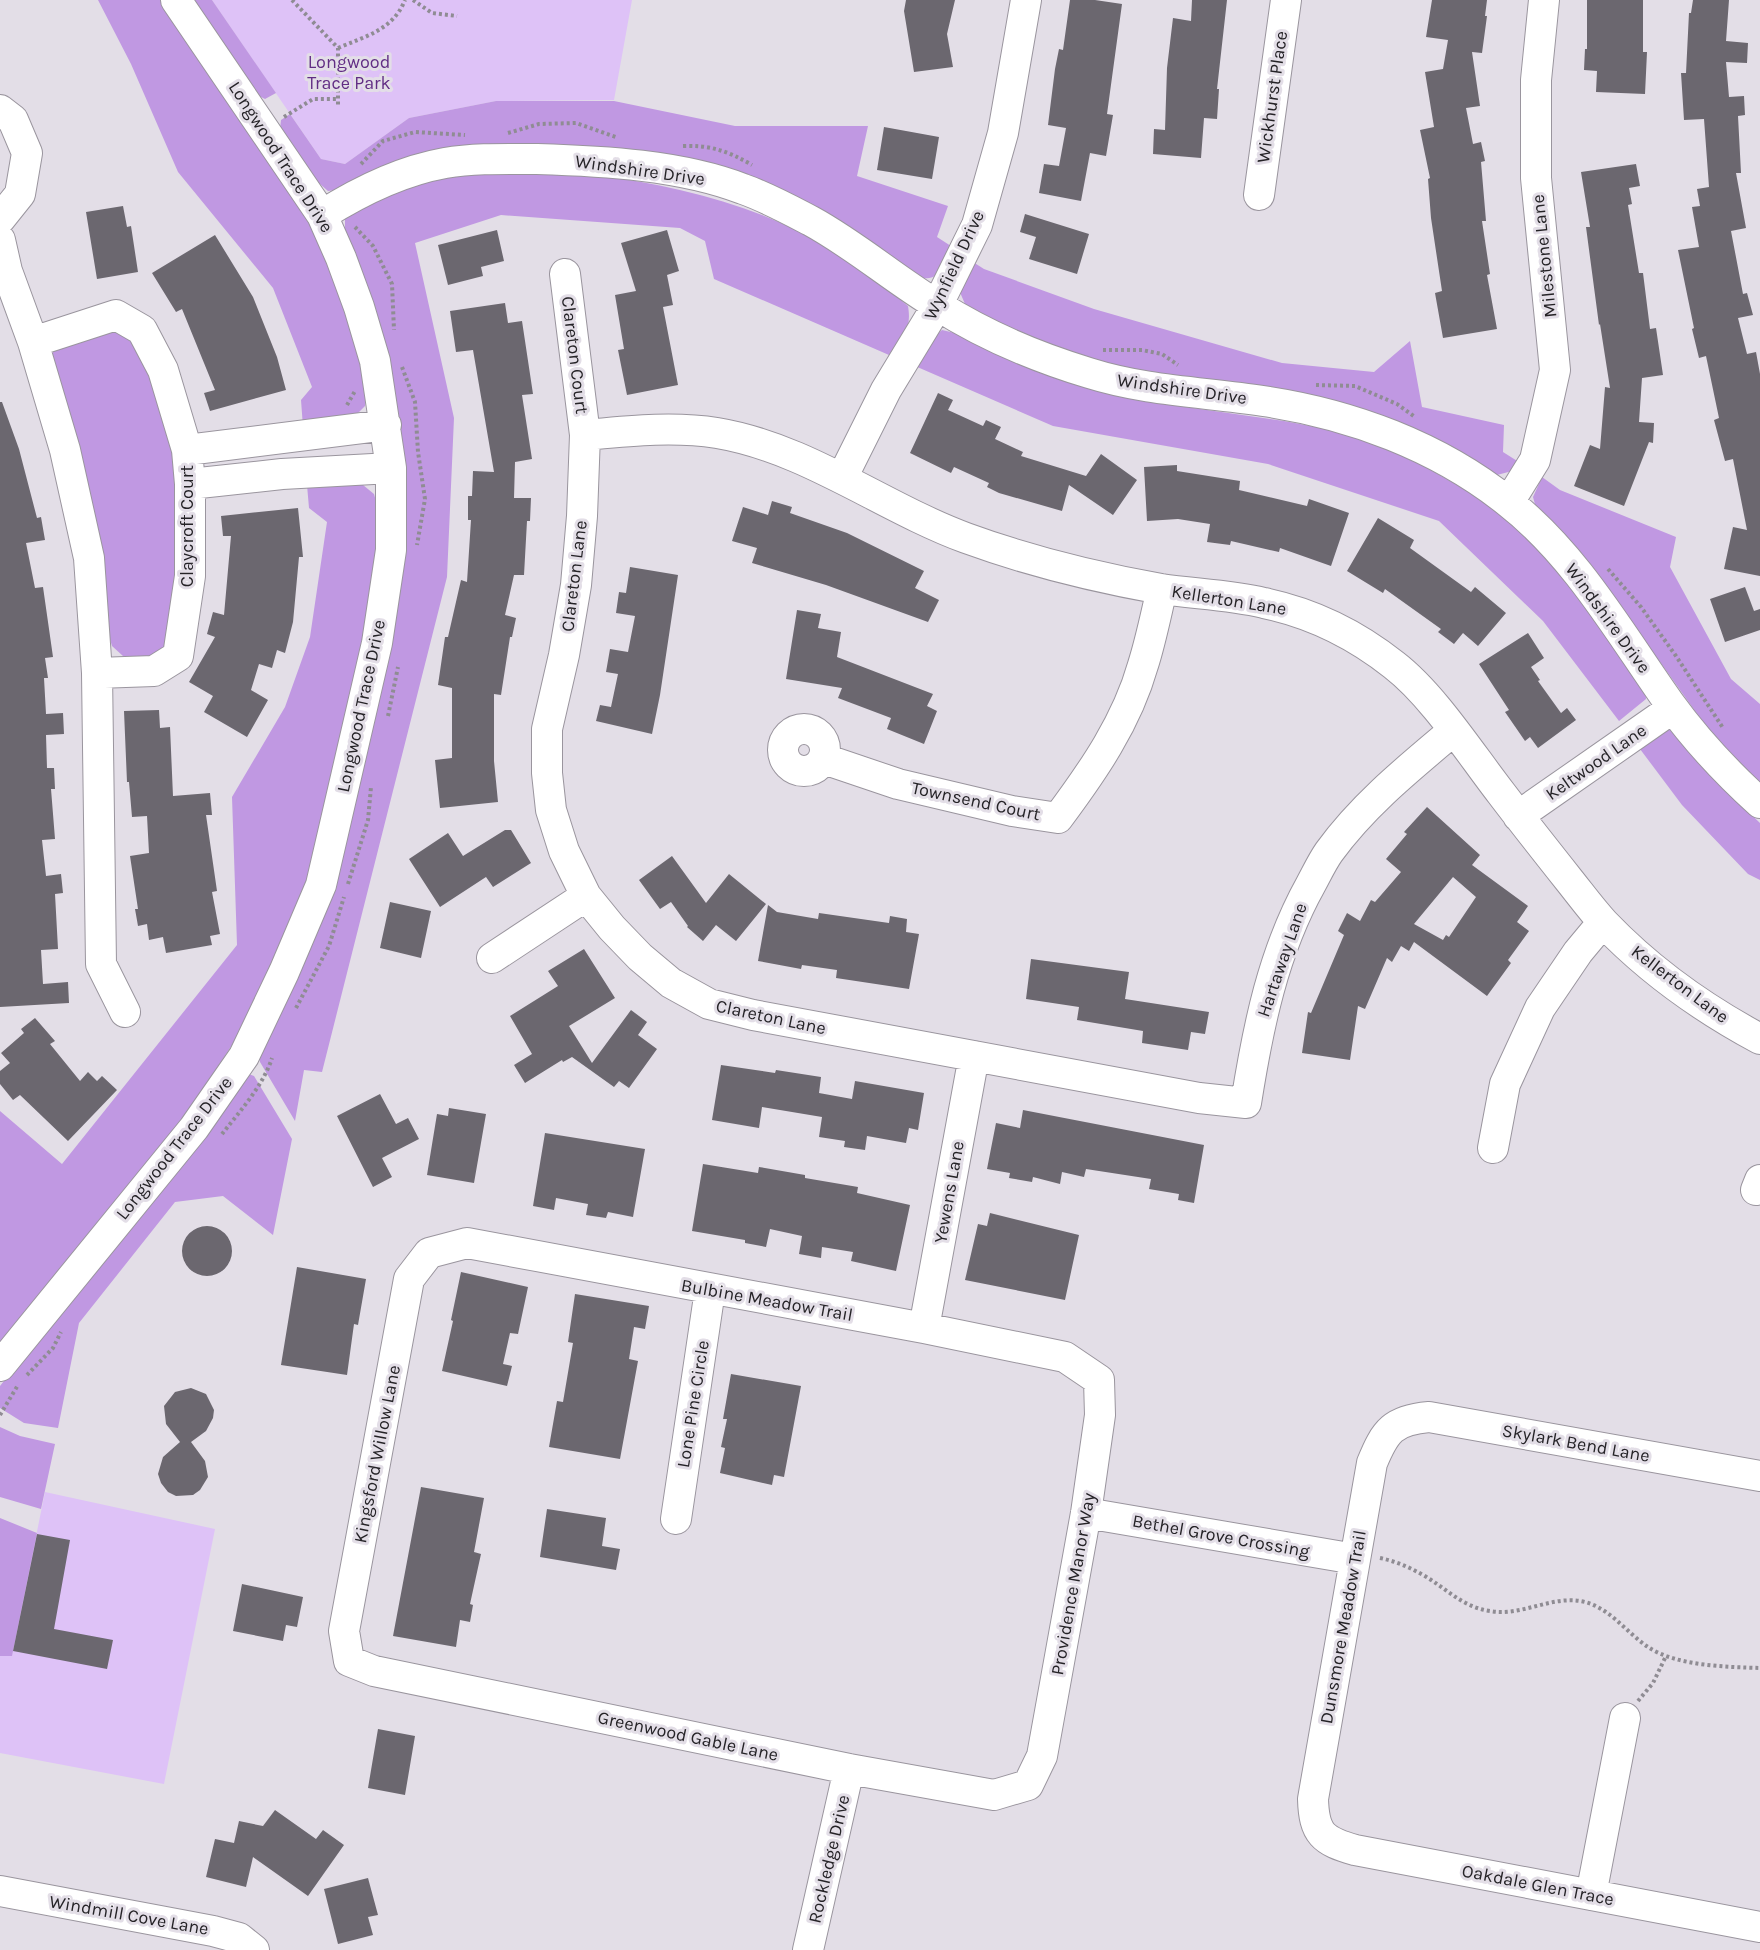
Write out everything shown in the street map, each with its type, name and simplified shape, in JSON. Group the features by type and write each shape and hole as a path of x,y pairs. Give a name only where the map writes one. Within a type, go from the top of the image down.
{"street":[{"name":"Longwood Trace Drive","path":"0,1366 194,1128 244,1056 284,972 321,885 376,643 392,550 391,468 375,361 341,258 329,210 176,0"},
{"name":"Wynfield Drive","path":"842,478 886,390 937,306 977,225 1003,133 1026,0"},
{"name":"Wickhurst Place","path":"1259,195 1286,0"},
{"name":"Milestone Lane","path":"1509,502 1535,460 1555,370 1536,178 1536,80 1544,0"},
{"path":"0,110 13,120 27,153 20,194 0,219"},
{"name":"Windshire Drive","path":"329,210 357,193 404,174 446,163 465,161 560,160 693,174 744,189 814,222 937,306 1032,354 1091,374 1144,387 1262,401 1316,411 1378,430 1425,449 1469,474 1509,502 1536,527 1596,598 1673,708 1706,749 1760,803"},
{"path":"0,240 7,271 33,342 65,450 89,558 97,673 101,964 125,1012"},
{"name":"Clareton Court","path":"565,274 585,435"},
{"name":"Claycroft Court","path":"33,342 116,315 142,330 163,370 187,450 190,483 190,576 178,656 154,671 97,673"},
{"path":"187,450 386,425"},
{"name":"Kellerton Lane","path":"585,435 638,430 717,433 798,458 903,510 961,536 1014,555 1072,571 1162,589 1262,602 1310,615 1358,638 1397,667 1423,691 1518,816 1603,922 1658,972 1730,1023 1760,1039"},
{"name":"Clareton Lane","path":"585,435 582,516 576,585 564,655 547,729 550,810 564,851 586,896 639,957 671,983 709,1004 753,1015 1199,1098 1246,1103"},
{"path":"278,439 282,474"},
{"path":"190,483 282,474 391,468"},
{"name":"Townsend Court","path":"824,759 898,784 1012,811 1058,818 1095,768 1122,718 1143,667 1162,589"},
{"name":"Keltwood Lane","path":"1518,816 1673,708"},
{"name":"Hartaway Lane","path":"1246,1103 1256,1037 1269,986 1302,899 1328,853 1362,812 1454,731"},
{"path":"492,958 586,896"},
{"path":"1493,1148 1505,1084 1540,1008 1578,952 1603,922"},
{"name":"Yewens Lane","path":"924,1328 974,1056"},
{"name":"Bulbine Meadow Trail","path":"429,1253 467,1244 924,1328 1065,1357 1099,1380"},
{"name":"Kingsford Willow Lane","path":"349,1661 344,1630 409,1280 429,1253"},
{"name":"Lone Pine Circle","path":"676,1519 710,1290"},
{"name":"Providence Manor Way","path":"1028,1785 1042,1756 1086,1513 1100,1415 1099,1380"},
{"name":"Skylark Bend Lane","path":"1394,1427 1410,1419 1429,1417 1760,1476"},
{"name":"Dunsmore Meadow Trail","path":"1320,1833 1313,1817 1313,1799 1372,1463 1382,1438 1394,1427"},
{"name":"Bethel Grove Crossing","path":"1086,1513 1356,1556"},
{"name":"Greenwood Gable Lane","path":"349,1661 374,1671 849,1769 994,1795 1028,1785"},
{"path":"1591,1896 1625,1718"},
{"name":"Rockledge Drive","path":"808,1950 849,1769"},
{"name":"Oakdale Glen Trace","path":"1320,1833 1332,1844 1355,1850 1760,1927"},
{"name":"Windmill Cove Lane","path":"0,1891 213,1930 239,1938 254,1950"}],"path":[{"path":"292,0 338,48 338,106"},
{"path":"338,48 388,25 396,18 405,0"},
{"path":"413,0 432,13 457,16"},
{"path":"281,119 312,99 338,99"},
{"path":"329,210 372,246 392,284 394,334"},
{"path":"400,361 415,402 418,452 425,499 415,556"},
{"path":"387,718 399,665"},
{"path":"291,1017 307,991 329,946 368,820 371,778"},
{"path":"218,1139 250,1099 270,1066 273,1055"},
{"path":"0,1415 14,1389 53,1348 64,1328"},
{"path":"1356,1556 1403,1564 1424,1575 1461,1602 1492,1612 1517,1610 1553,1602 1572,1600 1585,1602 1602,1609 1650,1648 1665,1656 1700,1663 1760,1668"},
{"path":"1625,1718 1653,1683 1665,1656"}],"green space":[{"name":"Longwood Trace Park","path":"212,0 632,0 614,100 496,101 409,118 345,164 321,159"},
{"path":"45,1492 215,1529 164,1784 0,1753 0,1656 12,1655"}],"shaded area":[{"path":"98,0 162,0 296,197 326,256 351,326 368,389 365,406 351,420 303,427 301,400 312,387 273,288 178,172 131,64"},
{"path":"192,0 212,0 276,93 265,99 257,95"},
{"path":"496,101 614,101 735,126 868,126 857,176 948,206 937,237 954,248 946,264 934,277 911,277 633,152 328,191 313,178 280,129 281,120 290,114 321,159 345,164 409,118"},
{"path":"522,172 587,174 646,183 722,201 770,218 824,245 895,295 908,306 909,321 902,338 889,355 714,279 705,241 680,228 501,215 415,243 454,418 447,577 322,1072 304,1070 295,1121 260,1062 258,1051 285,1003 402,540 345,237 345,219 373,200 433,179 462,174"},
{"path":"973,262 984,269 1094,309 1282,363 1374,372 1410,341 1422,407 1504,425 1503,452 1522,464 1512,471 1497,475 1078,359 978,316 965,304 959,290"},
{"path":"105,330 120,331 136,343 148,367 171,443 179,514 178,570 169,639 160,655 149,661 123,656 112,646 52,353 62,345"},
{"path":"942,330 1165,404 1284,421 1342,432 1411,459 1473,494 1520,529 1570,581 1645,685 1646,699 1619,721 1543,621 1439,521 1268,464 1053,426 915,366 930,340"},
{"path":"1542,477 1560,490 1676,537 1670,567 1731,679 1760,704 1760,792 1715,739 1590,564 1536,508 1533,497"},
{"path":"307,485 363,485 374,494 380,516 374,585 335,767 313,858 294,920 265,985 232,1045 184,1118 0,1347 0,1111 62,1164 237,945 232,797 285,707 310,637 327,522 309,508"},
{"path":"1665,728 1677,730 1711,776 1760,823 1760,880 1748,874 1682,805 1640,749"},
{"path":"246,1073 254,1076 292,1139 273,1235 223,1196 175,1202 79,1323 58,1428 24,1423 0,1408 0,1386"},
{"path":"0,1427 20,1436 55,1444 41,1509 0,1497"},
{"path":"0,1518 37,1533 12,1656 0,1656"}],"building":[{"path":"906,0 955,0 947,34 953,67 914,72 904,11"},
{"path":"1070,0 1095,0 1122,4 1107,114 1113,115 1106,156 1090,153 1081,201 1039,193 1044,164 1059,166 1066,128 1048,125 1055,69 1059,49 1063,50"},
{"path":"1192,0 1227,0 1217,89 1219,89 1217,119 1204,118 1201,158 1153,154 1154,129 1165,130 1167,68 1173,18 1191,21"},
{"path":"1432,0 1487,0 1482,53 1472,52 1480,106 1466,108 1473,144 1481,142 1485,161 1481,162 1486,221 1482,221 1490,274 1487,275 1497,329 1443,338 1435,293 1442,291 1431,218 1428,179 1430,178 1420,130 1434,127 1425,72 1443,69 1448,40 1426,37"},
{"path":"1587,0 1643,0 1643,52 1647,52 1645,94 1596,92 1597,71 1584,70 1585,49 1587,49"},
{"path":"1693,0 1729,0 1726,41 1748,43 1747,63 1726,62 1729,97 1744,96 1745,115 1738,116 1741,173 1736,173 1746,228 1731,231 1743,294 1747,293 1753,315 1738,318 1747,354 1756,352 1760,374 1760,576 1724,569 1733,527 1747,530 1733,459 1725,461 1714,420 1719,418 1706,356 1699,358 1678,250 1699,247 1692,207 1700,206 1697,189 1709,187 1704,119 1684,120 1681,73 1686,73 1689,13 1691,13"},
{"path":"884,127 939,137 932,179 877,170"},
{"path":"1636,164 1640,186 1629,188 1632,204 1628,205 1639,273 1643,273 1650,329 1656,328 1663,375 1642,378 1639,422 1654,423 1653,443 1649,442 1624,506 1574,486 1590,445 1600,449 1605,387 1610,388 1599,325 1586,227 1590,227 1581,172"},
{"path":"123,206 127,227 131,226 138,272 97,279 86,212"},
{"path":"1025,214 1089,234 1077,274 1029,259 1036,237 1020,232"},
{"path":"497,230 504,261 481,267 483,276 448,285 438,245"},
{"path":"667,230 679,271 667,275 673,305 663,307 678,385 627,395 618,350 624,349 615,295 636,291 621,243"},
{"path":"215,235 253,297 277,357 286,390 210,411 204,393 215,390 182,309 176,312 152,273"},
{"path":"505,303 508,323 522,321 533,394 522,395 532,459 515,462 514,498 531,498 530,521 527,521 524,575 514,575 505,615 516,618 512,637 510,637 501,695 494,694 494,761 498,802 440,808 435,760 452,758 452,688 438,685 445,637 448,637 461,580 467,582 471,520 468,520 468,496 472,496 473,471 494,472 473,350 456,352 450,311"},
{"path":"938,393 953,400 948,410 983,426 986,420 1001,427 995,439 1023,452 1021,456 1086,476 1101,454 1137,480 1113,515 1069,485 1062,511 999,493 987,487 989,483 954,467 951,473 910,453"},
{"path":"0,402 2,402 19,449 37,518 41,517 45,540 26,543 35,588 43,587 53,657 45,658 48,678 44,678 46,714 63,713 64,734 46,735 47,768 54,768 55,789 51,789 55,839 42,840 46,876 61,874 63,893 55,894 58,949 41,950 43,984 68,982 69,1003 0,1007"},
{"path":"1177,465 1177,471 1240,481 1239,490 1307,506 1309,499 1349,513 1331,566 1280,548 1279,552 1231,541 1230,545 1207,542 1210,524 1178,519 1147,521 1144,467"},
{"path":"772,501 792,507 790,513 847,533 924,571 915,588 939,600 928,622 826,585 752,563 757,548 732,541 743,507 768,515"},
{"path":"298,508 303,557 299,557 293,622 285,653 277,650 272,668 259,664 251,690 268,700 247,737 204,712 213,696 189,682 215,637 207,634 213,612 224,615 231,536 223,536 221,516"},
{"path":"1378,518 1414,540 1410,548 1471,592 1475,587 1506,613 1478,646 1463,633 1454,644 1438,632 1441,629 1385,589 1383,593 1347,571"},
{"path":"630,567 678,575 652,734 596,721 600,705 611,707 618,674 606,672 610,649 628,652 635,616 616,613 619,592 626,593"},
{"path":"1745,587 1754,611 1760,609 1760,630 1725,642 1710,599"},
{"path":"797,610 821,614 818,628 841,632 837,657 933,694 927,706 937,711 924,744 887,729 891,718 838,698 842,688 786,679"},
{"path":"1528,633 1544,658 1531,667 1540,680 1538,681 1561,713 1567,708 1576,720 1538,748 1530,737 1525,741 1505,712 1509,710 1479,664"},
{"path":"159,710 160,728 170,727 173,796 210,793 212,815 206,815 217,891 212,892 220,934 210,936 212,945 166,953 163,937 149,940 147,924 138,926 135,909 138,909 130,856 149,853 147,816 132,817 129,782 127,782 124,711"},
{"path":"1427,807 1480,855 1472,865 1528,906 1517,922 1529,931 1508,960 1511,963 1487,996 1414,942 1409,951 1401,946 1392,962 1387,958 1365,1009 1358,1006 1350,1060 1302,1053 1308,1012 1311,1013 1344,935 1338,931 1347,913 1360,921 1371,900 1375,902 1401,872 1386,859 1407,834 1404,832","holes":["1453,877 1476,897 1449,937 1446,935 1443,940 1414,924"]},
{"path":"505,830 511,830 531,863 493,887 486,877 440,907 409,859 448,833 463,856"},
{"path":"672,856 706,903 729,874 766,904 736,941 716,925 703,941 687,927 671,902 660,909 639,880"},
{"path":"390,902 431,911 421,958 380,948"},
{"path":"768,905 777,912 818,919 819,913 889,923 890,916 907,919 906,932 919,934 909,989 836,978 837,970 802,965 801,969 758,961"},
{"path":"584,949 615,998 569,1026 592,1063 631,1010 647,1022 638,1035 657,1049 629,1088 619,1081 614,1087 572,1057 563,1062 562,1060 525,1083 514,1065 532,1054 510,1016 558,986 548,971"},
{"path":"1031,959 1129,972 1125,999 1209,1012 1205,1034 1191,1032 1188,1050 1142,1043 1143,1031 1077,1020 1079,1007 1026,999"},
{"path":"35,1018 55,1041 50,1044 80,1081 88,1072 97,1081 102,1076 117,1090 68,1141 20,1095 13,1100 0,1084 0,1071 10,1063 1,1053 24,1033 21,1029"},
{"path":"721,1065 821,1077 819,1093 852,1099 855,1081 924,1093 918,1130 909,1128 906,1143 867,1136 865,1150 844,1147 845,1141 819,1137 822,1117 762,1107 759,1128 712,1120"},
{"path":"380,1094 396,1124 408,1118 419,1139 382,1158 392,1177 373,1187 337,1116"},
{"path":"449,1108 486,1114 474,1183 427,1175 437,1114 448,1116"},
{"path":"1023,1110 1204,1145 1194,1203 1178,1200 1179,1194 1149,1189 1151,1179 1086,1169 1084,1177 1062,1172 1060,1184 1033,1177 1032,1182 1009,1178 1010,1173 987,1169 996,1123 1020,1128"},
{"path":"545,1133 645,1149 633,1217 608,1212 606,1218 586,1215 588,1204 556,1198 554,1210 533,1206"},
{"path":"703,1164 758,1173 759,1167 805,1175 805,1178 858,1187 857,1193 910,1205 896,1271 851,1261 853,1252 822,1247 821,1258 799,1254 802,1236 770,1229 766,1247 745,1243 745,1240 692,1231"},
{"path":"990,1213 1079,1235 1065,1300 965,1280 978,1224 987,1226"},
{"path":"202,1226 212,1226 225,1233 232,1246 232,1256 225,1269 212,1276 202,1276 193,1272 186,1265 182,1256 182,1246 186,1237 193,1230"},
{"path":"297,1267 366,1279 358,1325 354,1324 347,1375 281,1365"},
{"path":"461,1272 528,1287 518,1334 510,1333 503,1364 512,1366 507,1386 442,1371"},
{"path":"575,1294 649,1306 645,1329 634,1327 629,1359 638,1361 620,1459 549,1447 557,1401 563,1402 573,1343 568,1342"},
{"path":"731,1374 801,1386 784,1477 774,1475 772,1485 720,1473 725,1448 721,1447 727,1419 723,1419"},
{"path":"191,1388 206,1394 214,1410 213,1418 206,1431 191,1442 205,1461 208,1477 200,1490 193,1495 176,1496 168,1492 158,1474 163,1457 180,1442 166,1424 164,1406 175,1392"},
{"path":"421,1487 484,1498 474,1552 481,1554 470,1604 473,1605 470,1622 460,1620 456,1647 393,1636"},
{"path":"547,1509 606,1518 602,1546 620,1549 616,1570 540,1557"},
{"path":"37,1534 70,1540 54,1629 113,1640 107,1669 13,1651"},
{"path":"242,1584 303,1597 297,1627 286,1625 283,1641 233,1631"},
{"path":"378,1729 415,1736 405,1795 368,1788"},
{"path":"275,1810 316,1839 323,1830 344,1845 308,1896 253,1857 246,1887 206,1877 215,1839 234,1843 239,1821 263,1826"},
{"path":"368,1878 378,1915 368,1917 373,1935 338,1944 324,1889"}]}
